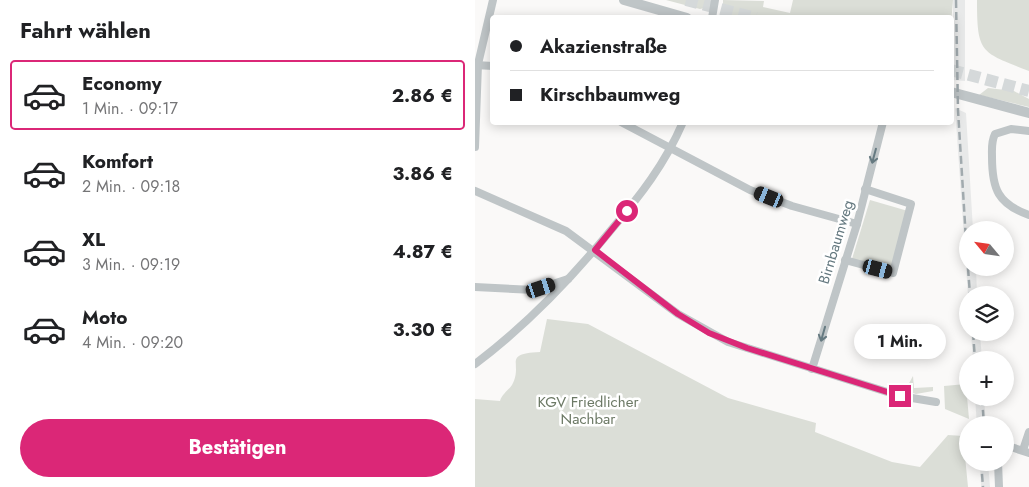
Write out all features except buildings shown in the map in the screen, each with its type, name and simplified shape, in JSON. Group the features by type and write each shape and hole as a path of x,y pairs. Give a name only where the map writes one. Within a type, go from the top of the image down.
{"street":[{"path":"475,147 477,64 493,0"},
{"path":"624,0 676,15"},
{"path":"712,15 715,0"},
{"path":"477,64 490,66"},
{"path":"954,93 1029,113"},
{"path":"627,125 759,193 792,206 857,224"},
{"path":"475,364 547,303 572,277 646,188 671,149 682,125"},
{"name":"Birnbaumweg","path":"813,369 857,224 882,125"},
{"path":"1029,131 1005,130 995,134 992,142 992,178 995,187 1004,202 1029,215"},
{"path":"845,260 893,273 911,204 865,189"},
{"path":"475,191 553,224 595,250 678,314 709,333 747,348 900,396 935,402"},
{"path":"475,287 519,290 541,288 572,277"},
{"path":"541,288 547,295 547,303"},
{"path":"1014,448 1026,452 1029,432"},
{"path":"998,471 999,487"}],"shaded area":[{"path":"953,0 965,0 965,81 954,80"},
{"path":"955,108 966,113 972,221 963,221"},
{"path":"967,276 976,276 977,286 967,286"},
{"path":"972,341 981,341 981,351 972,351"},
{"path":"976,406 985,406 985,416 976,416"},
{"path":"980,471 989,471 990,487 981,487"}],"green space":[{"path":"666,0 708,0 704,8 700,9"},
{"path":"723,0 764,1 763,7 790,13 793,0 953,0 952,15 730,15 723,11"},
{"path":"977,0 1029,0 1029,71 991,54 985,49 978,31"},
{"path":"988,88 1014,91 1029,99 1029,107 979,95"},
{"path":"870,200 908,211 892,270 852,259"},
{"name":"KGV Friedlicher Nachbar","path":"547,319 588,324 728,398 816,423 815,432 892,462 920,467 948,435 959,436 959,471 966,471 968,487 475,487 475,399 500,401 512,385 517,358 528,353 540,352"},
{"path":"913,376 914,388 933,387 933,391 916,394 909,392 907,387"},
{"path":"959,385 959,406 968,406 969,416 962,416 945,409 944,386"}],"tunnel":[{"path":"686,0 744,15"},
{"path":"954,71 1029,91"}],"railway":[{"path":"956,0 958,110 965,221"},
{"path":"969,276 969,286"},
{"path":"974,341 974,351"},
{"path":"983,406 983,416"},
{"path":"982,471 983,487"}],"route":[{"path":"627,211 595,250 678,314 728,342 900,396"}]}
